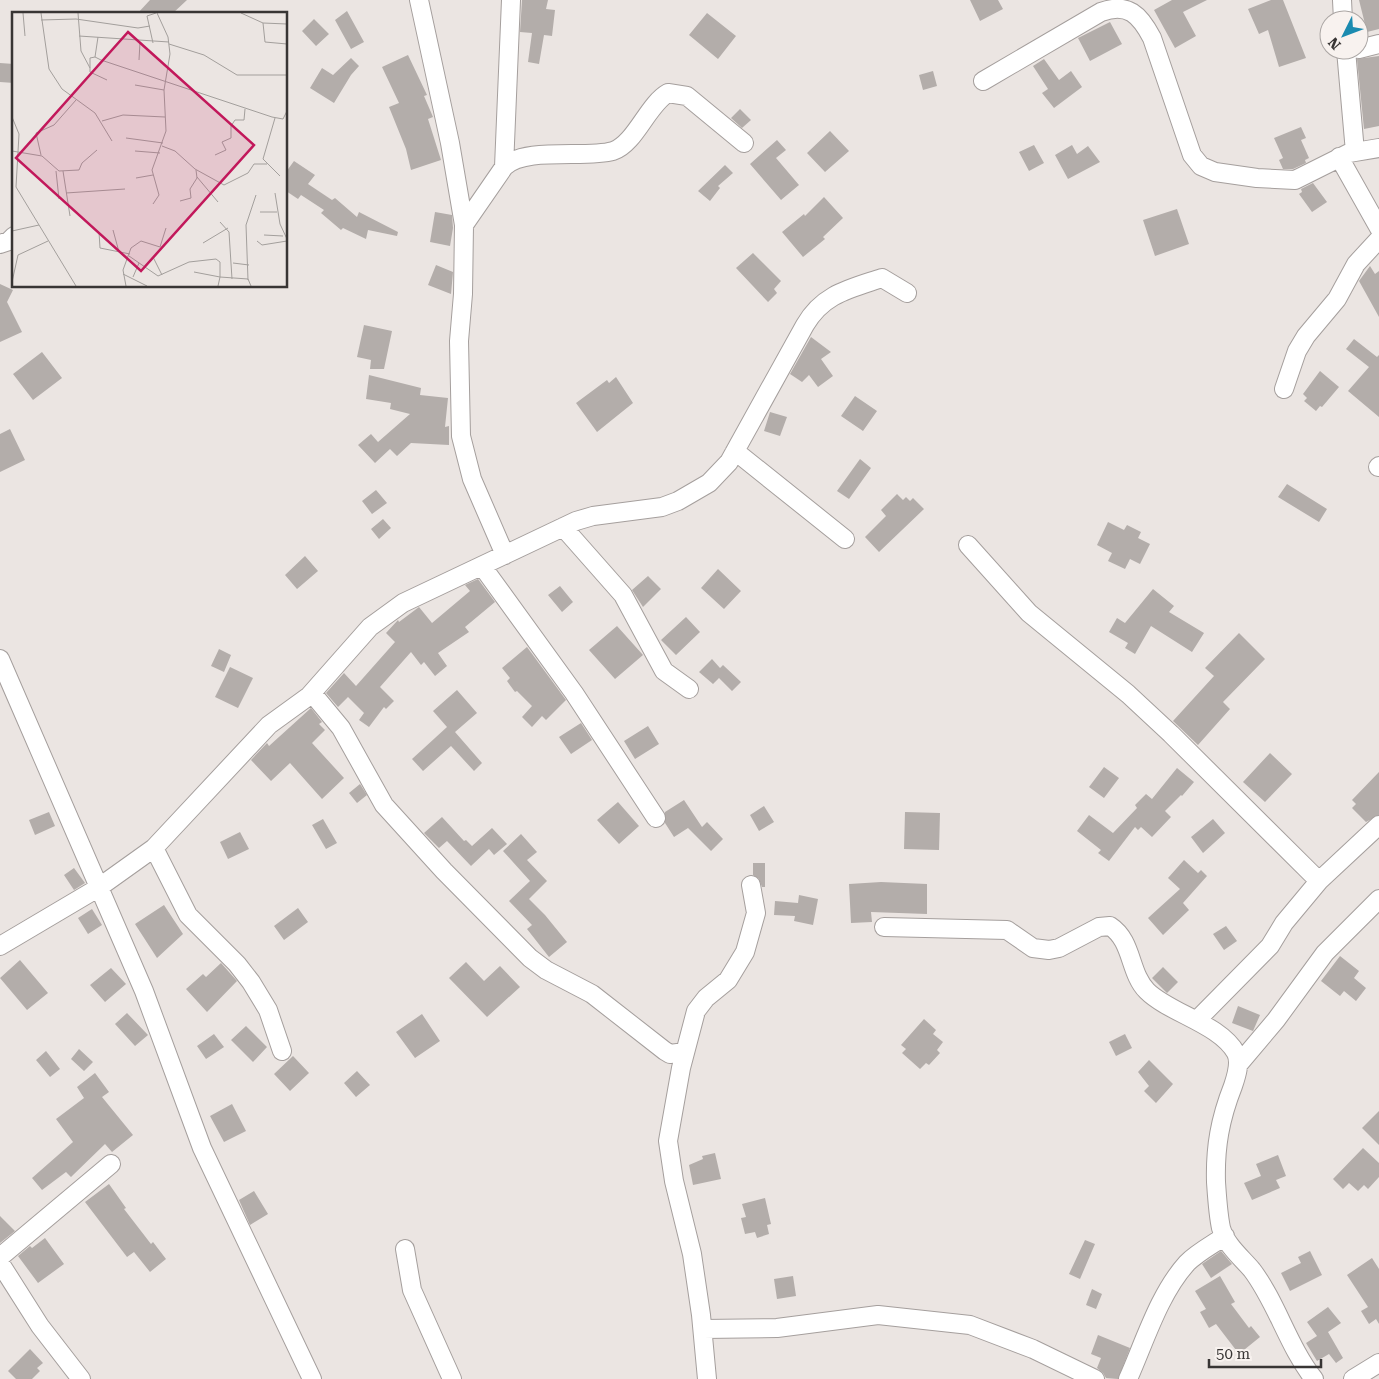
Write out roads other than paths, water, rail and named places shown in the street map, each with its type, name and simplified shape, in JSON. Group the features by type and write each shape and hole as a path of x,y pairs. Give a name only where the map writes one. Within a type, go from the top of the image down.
{"street":[{"path":"418,0 450,143 464,225 463,294 459,341 461,436 472,479 504,554"},
{"path":"504,167 511,0"},
{"path":"983,81 1101,12 1111,8 1119,9 1136,14 1152,38 1192,155 1201,166 1215,172 1257,178 1295,180 1347,154 1379,148"},
{"path":"1352,60 1347,154 1379,228"},
{"path":"464,225 504,167 511,162 528,158 570,153 606,152 618,149 668,93 687,96 744,143"},
{"path":"0,244 10,242 12,239"},
{"path":"1284,389 1297,351 1306,336 1337,299 1356,264 1379,239"},
{"path":"0,946 98,888 154,848 194,808 259,736 312,693 370,627 384,616 403,604 563,527 593,516 651,510 678,501 708,483 723,469 735,451 804,325 817,306 850,288 882,278 907,294"},
{"path":"735,451 845,539"},
{"path":"563,527 623,595 664,671 688,689"},
{"path":"968,545 1029,614 1128,694 1164,727 1319,882"},
{"path":"482,566 574,693 656,818"},
{"path":"0,659 144,991 202,1148 312,1379"},
{"path":"312,693 344,733 384,805 444,871 530,958 546,970 592,994 665,1051 670,1054 685,1052"},
{"path":"1197,1020 1270,946 1284,923 1319,882 1379,825"},
{"path":"154,848 188,915 251,982 268,1010 282,1050"},
{"path":"707,1379 703,1329 692,1254 674,1180 668,1141 685,1052 697,1008 728,980 745,952 756,914 752,885"},
{"path":"1238,1065 1276,1020 1325,953 1379,899"},
{"path":"884,926 1007,930 1033,948 1050,950 1059,948 1099,927 1110,926 1118,932 1130,952 1138,977 1148,992 1197,1020 1227,1042 1236,1052 1238,1065 1237,1076 1220,1121 1218,1140 1216,1184 1221,1228 1253,1272 1297,1354 1314,1379"},
{"path":"0,1256 110,1164"},
{"path":"1128,1379 1156,1314 1180,1272 1200,1252 1225,1236"},
{"path":"405,1249 412,1290 452,1379"},
{"path":"0,1263 40,1326 81,1379"},
{"path":"703,1329 777,1328 878,1315 970,1326 1033,1349 1095,1379"},
{"path":"1353,1379 1379,1363"}]}
